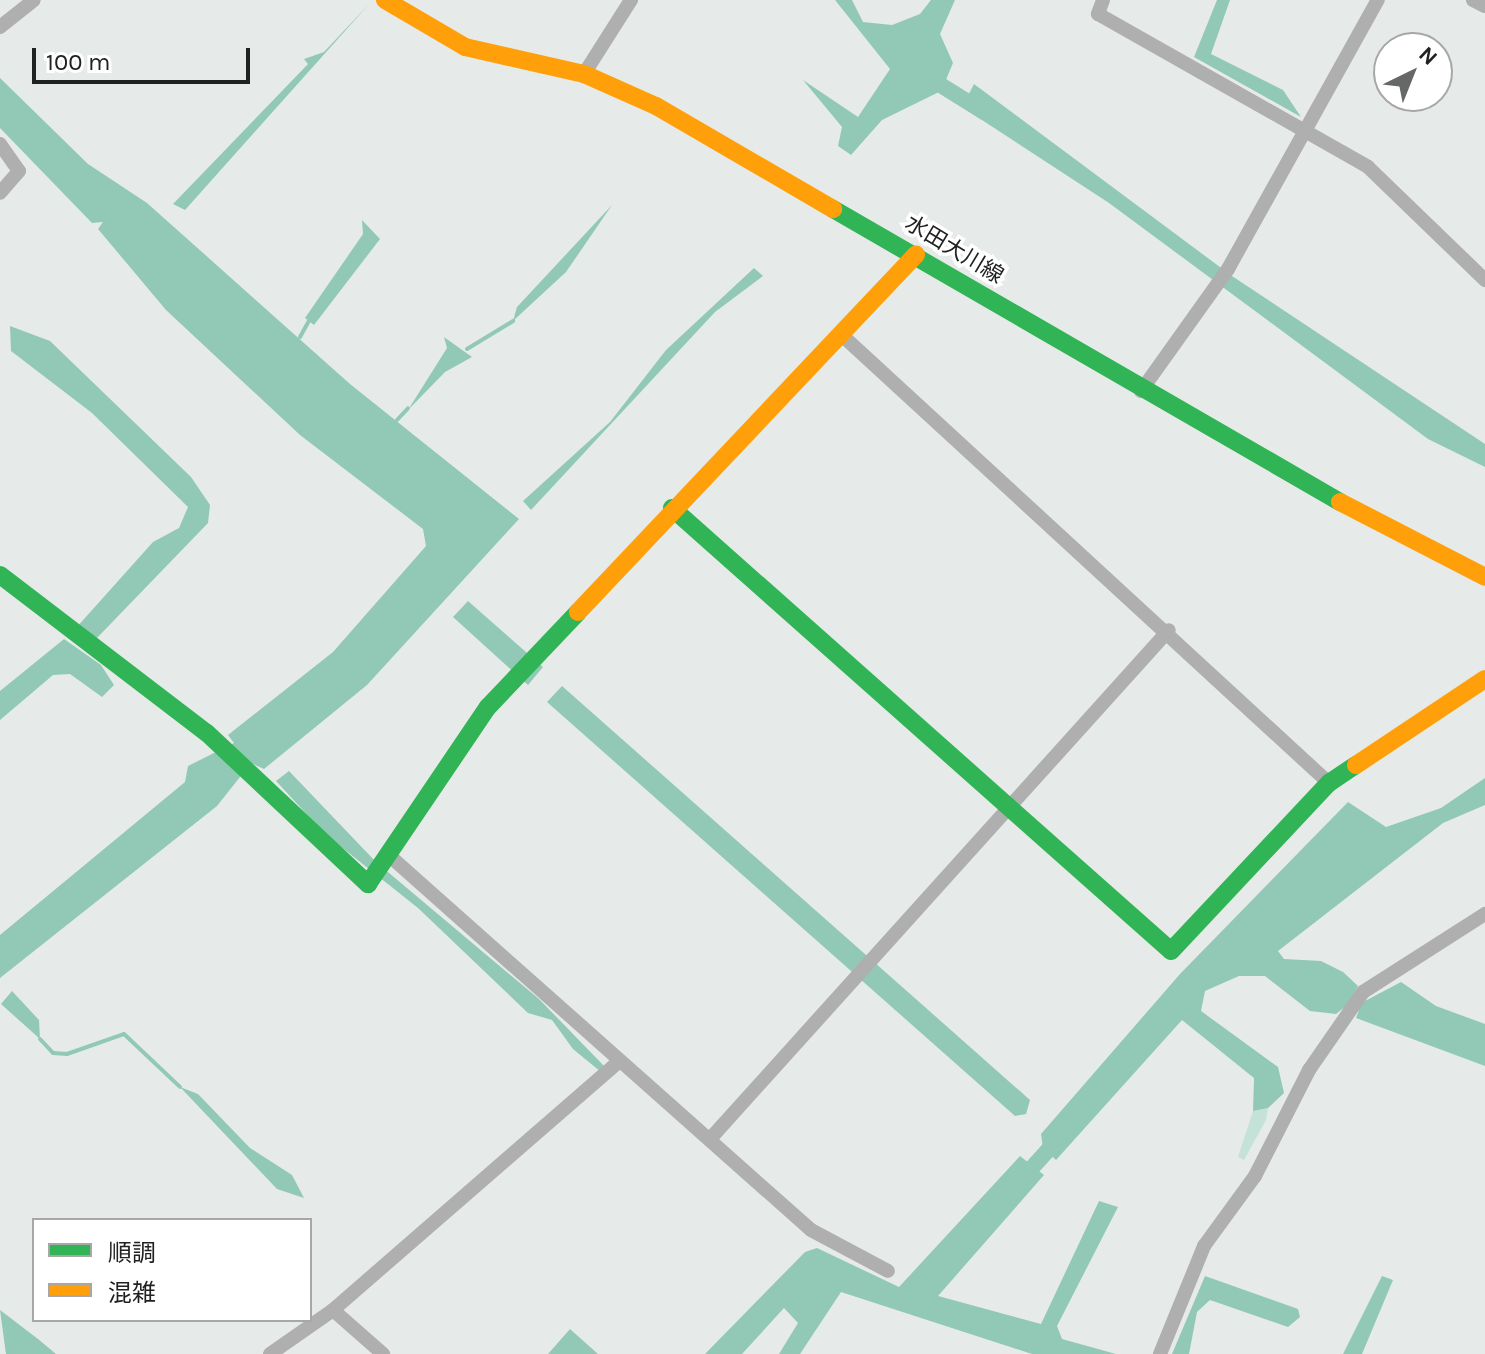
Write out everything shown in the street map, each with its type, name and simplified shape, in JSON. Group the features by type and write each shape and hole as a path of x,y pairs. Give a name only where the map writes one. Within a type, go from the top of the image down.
{"street":[{"path":"0,27 34,0"},
{"name":"水田大川線","path":"385,0 465,47 584,74 722,141 1141,391 1485,577"},
{"path":"584,74 631,0"},
{"path":"1103,0 1098,14 1302,133 1368,167 1485,280"},
{"path":"1141,391 1216,289 1378,0"},
{"path":"1473,0 1485,6"},
{"path":"0,144 19,171 0,193"},
{"path":"0,575 207,733 368,884 392,858 498,696 672,508 845,338 916,255"},
{"path":"845,338 1169,630 1229,696 1329,783"},
{"path":"672,508 1171,951 1329,783 1485,679"},
{"path":"710,1139 1169,630"},
{"path":"392,858 811,1230 888,1271"},
{"path":"1160,1354 1204,1246 1255,1176 1309,1070 1363,992 1485,914"},
{"path":"270,1354 333,1310 619,1061"},
{"path":"333,1310 383,1354"}],"shaded area":[{"path":"835,0 852,0 863,22 892,25 920,14 931,0 955,0 940,34 953,63 945,82 958,93 954,100 941,91 882,120 851,155 838,146 842,127 803,80 858,117 890,69"},
{"path":"1217,0 1230,0 1211,54 1283,90 1301,117 1194,57"},
{"path":"370,3 185,210 173,204 308,64 304,59 324,52"},
{"path":"0,78 88,164 147,203 350,384 519,519 367,685 264,769 251,763 217,806 0,978 0,935 185,782 188,766 234,743 228,735 333,652 426,546 423,529 300,435 166,310 98,229 103,222 92,223 0,128"},
{"path":"974,84 1232,276 1485,444 1485,467 1428,439 1109,203 962,107"},
{"path":"612,205 566,272 513,321 517,307"},
{"path":"362,220 380,239 314,325 305,318 363,234"},
{"path":"754,268 763,276 715,312 531,510 523,501 610,422 666,350"},
{"path":"10,326 50,341 191,477 210,505 208,523 95,640 76,628 153,542 179,528 188,507 92,413 11,351"},
{"path":"444,337 472,357 445,372 408,410 447,348"},
{"path":"468,601 543,667 528,685 453,617"},
{"path":"64,639 101,665 114,685 102,697 70,674 53,675 0,720 0,691"},
{"path":"562,686 1030,1100 1026,1114 1015,1116 547,702"},
{"path":"289,771 376,862 539,999 607,1069 601,1072 573,1049 552,1020 528,1013 418,908 325,834 276,781"},
{"path":"1485,778 1485,805 1443,823 1278,951 1284,959 1321,961 1343,972 1358,986 1352,997 1365,1001 1401,982 1436,1006 1485,1024 1485,1066 1356,1018 1359,1010 1346,1006 1336,1014 1310,1011 1265,976 1239,976 1205,991 1201,1011 1278,1067 1284,1093 1268,1108 1253,1111 1254,1078 1182,1020 1056,1160 1043,1148 1041,1134 1180,974 1348,802 1386,827 1441,808"},
{"path":"12,991 39,1020 40,1039 1,1004"},
{"path":"180,1087 198,1094 250,1148 292,1175 304,1198 277,1189"},
{"path":"1268,1108 1266,1120 1244,1160 1238,1157 1253,1111"},
{"path":"1020,1156 1044,1175 938,1296 1041,1324 1099,1201 1118,1207 1057,1326 1062,1339 1116,1354 1032,1354 841,1292 800,1354 779,1354 798,1323 784,1308 742,1354 705,1354 805,1252 817,1248 899,1287"},
{"path":"1205,1276 1298,1309 1300,1317 1288,1327 1210,1300 1197,1312 1189,1354 1172,1354"},
{"path":"1382,1276 1393,1280 1362,1354 1343,1354"},
{"path":"0,1310 38,1339 56,1354 6,1354"},
{"path":"570,1329 598,1354 548,1354"}],"waterway":[{"path":"939,84 984,112"},
{"path":"300,337 309,321"},
{"path":"467,349 513,321"},
{"path":"397,420 408,408"},
{"path":"40,1039 53,1053 67,1054 124,1034 180,1087"},
{"path":"1019,1182 1060,1137"}],"traffic: fast":[{"path":"833,209 1340,502"},
{"path":"672,508 1171,951 1329,783 1356,765"},
{"path":"0,575 207,733 368,884 488,707 578,612"}],"traffic: slow":[{"path":"385,0 465,47 584,74 656,106 833,209"},
{"path":"578,612 916,255"},
{"path":"1340,502 1485,577"},
{"path":"1356,765 1485,679"}]}
